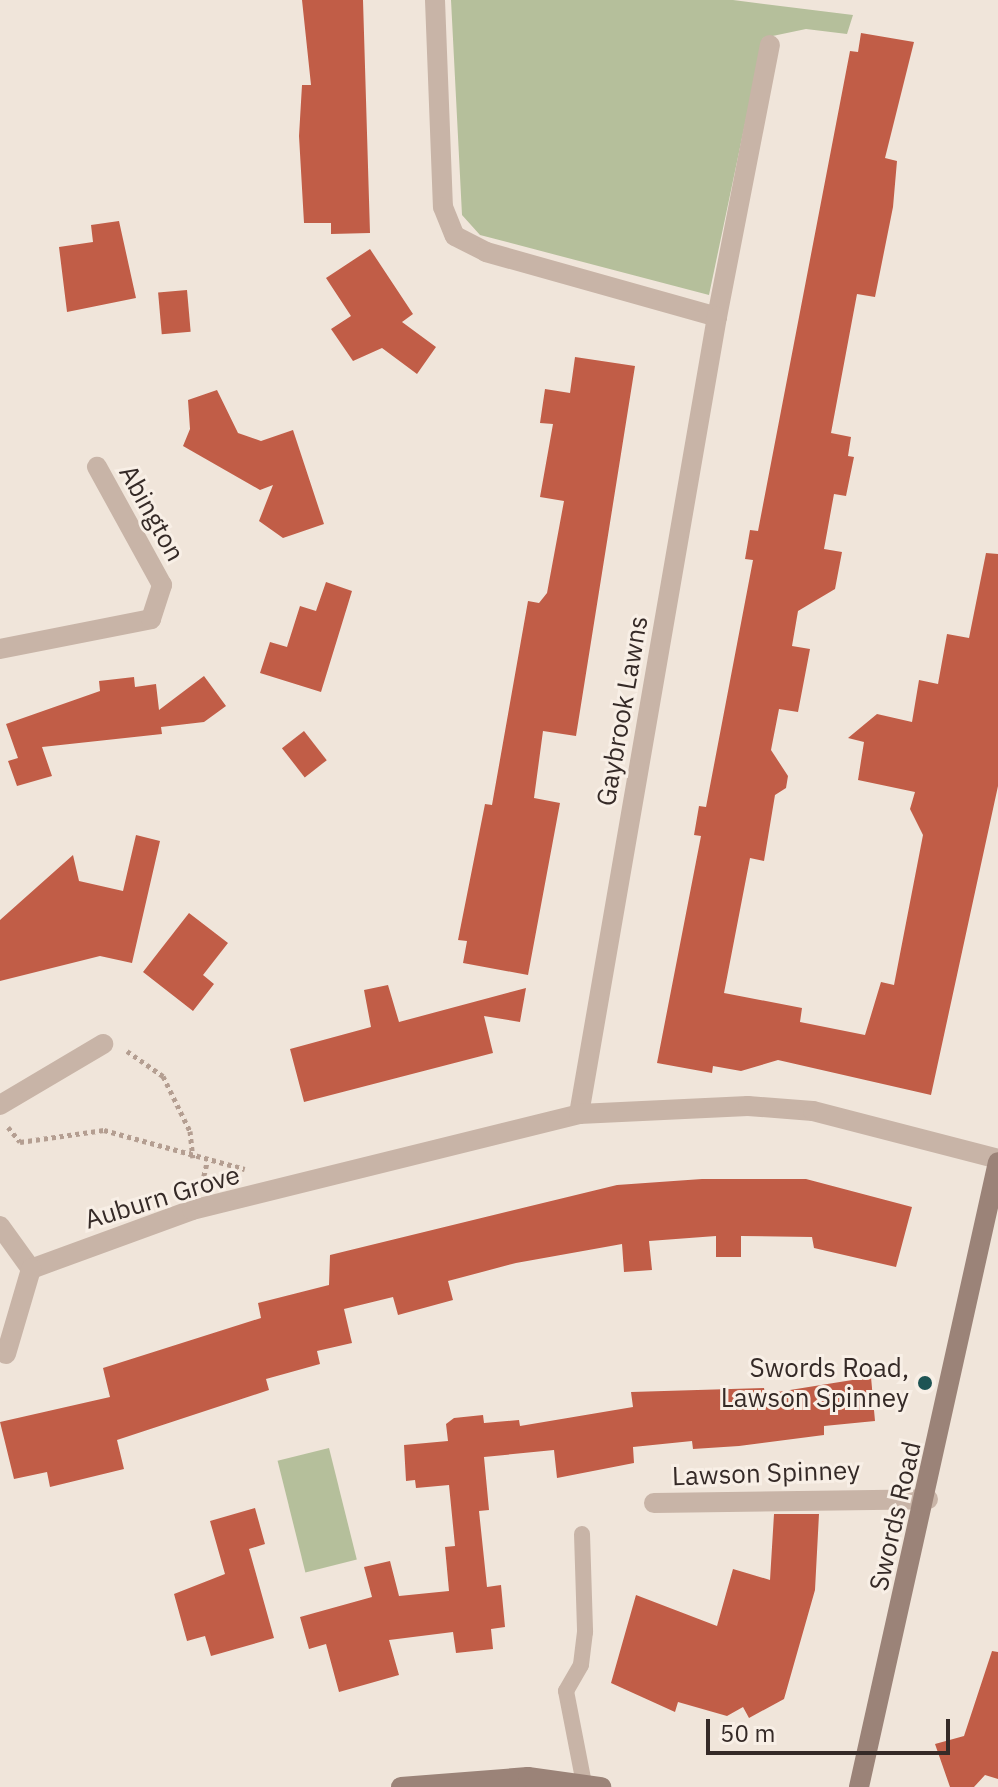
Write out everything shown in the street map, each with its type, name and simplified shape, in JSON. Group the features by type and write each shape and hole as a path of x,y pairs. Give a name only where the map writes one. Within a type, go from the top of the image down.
{"main road":[{"name":"Swords Road","path":"859,1787 928,1499 998,1161"},
{"path":"401,1787 528,1777 593,1786"}],"street":[{"path":"435,0 443,207 455,236 486,252 717,317"},
{"name":"Gaybrook Lawns","path":"579,1114 717,317 770,45"},
{"name":"Abington","path":"0,649 151,619 162,585 97,467"},
{"path":"0,1105 103,1044"},
{"path":"579,1114 748,1106 813,1111 998,1161"},
{"name":"Auburn Grove","path":"31,1269 192,1210 310,1184 579,1114"},
{"path":"0,1226 31,1269 6,1354"},
{"name":"Lawson Spinney","path":"654,1503 928,1499"}],"lane":[{"path":"582,1534 585,1632 581,1665 566,1691 593,1786"}],"path":[{"path":"103,1044 142,1055 163,1076 186,1121 193,1158"},
{"path":"0,1117 20,1142 104,1130 193,1158 258,1168"}],"green space":[{"path":"451,0 733,0 853,15 847,34 806,29 763,38 709,295 480,235 462,215"},
{"path":"329,1448 357,1560 305,1572 278,1461"}],"building":[{"path":"302,0 363,0 370,233 331,234 331,223 304,223 299,136 302,85 311,85"},
{"path":"861,33 914,42 885,158 897,161 893,207 875,297 857,294 831,433 851,437 848,456 854,457 846,496 834,494 824,549 842,552 835,589 798,611 792,646 810,649 798,712 779,709 771,750 788,776 786,788 775,795 764,861 750,858 724,993 802,1008 800,1022 865,1035 881,982 894,985 923,835 910,809 915,792 858,780 864,742 848,738 877,714 912,722 919,680 938,684 947,634 969,638 986,553 998,554 998,786 931,1095 778,1060 741,1071 713,1066 712,1073 657,1063 701,836 694,835 699,806 706,807 753,560 745,559 750,530 758,531 850,51 858,52"},
{"path":"119,221 136,298 67,312 59,247 93,242 91,225"},
{"path":"370,249 413,314 402,322 436,347 417,374 382,348 353,361 331,329 351,316 326,278"},
{"path":"187,290 191,332 162,334 158,293"},
{"path":"575,357 635,366 576,736 543,731 534,798 560,803 528,975 463,963 467,941 458,940 485,804 492,805 528,601 539,603 547,593 564,501 540,497 553,424 540,423 545,389 570,393"},
{"path":"217,390 238,433 261,441 293,430 324,524 283,538 259,521 273,485 260,490 183,446 190,429 188,400"},
{"path":"326,582 352,591 321,692 260,673 270,642 287,647 300,606 316,611"},
{"path":"204,676 226,706 204,722 161,727 162,734 42,747 52,776 17,786 8,761 18,758 6,724 100,691 99,681 134,677 135,687 156,684 159,710"},
{"path":"304,731 327,760 305,777 282,748"},
{"path":"136,835 160,841 132,963 100,956 0,981 0,920 73,855 79,881 123,891"},
{"path":"189,913 228,943 203,975 214,984 193,1011 143,972"},
{"path":"388,985 399,1022 526,988 520,1022 484,1016 493,1053 304,1102 290,1049 371,1027 364,990"},
{"path":"702,1179 806,1179 912,1207 896,1267 814,1248 812,1237 741,1236 741,1257 716,1257 716,1236 649,1241 652,1270 624,1272 622,1244 516,1263 448,1281 453,1300 398,1315 393,1297 344,1309 352,1343 317,1351 320,1364 266,1379 269,1390 117,1440 124,1469 50,1487 47,1472 14,1479 0,1422 110,1397 103,1368 261,1318 258,1303 329,1285 330,1255 617,1185"},
{"path":"871,1377 875,1421 824,1426 824,1435 693,1449 692,1441 633,1447 634,1463 557,1478 554,1450 484,1457 489,1510 479,1511 487,1587 501,1585 505,1627 491,1629 493,1649 456,1653 453,1632 389,1640 399,1675 339,1692 326,1644 309,1649 300,1617 372,1597 364,1567 390,1561 399,1596 449,1591 445,1547 455,1546 449,1485 416,1488 415,1480 406,1481 404,1445 448,1441 446,1424 454,1418 483,1415 484,1423 519,1420 520,1426 633,1407 631,1392 764,1388 765,1394"},
{"path":"255,1508 265,1544 249,1549 274,1638 211,1656 205,1636 187,1641 174,1594 225,1574 210,1521"},
{"path":"774,1514 819,1514 815,1590 784,1699 749,1718 743,1707 727,1716 678,1702 675,1712 611,1683 636,1595 717,1626 733,1569 770,1580"},
{"path":"992,1651 998,1652 998,1779 985,1775 974,1787 950,1787 935,1744 964,1736"}],"place":[{"name":"Swords Road, Lawson Spinney","path":"925,1383"}]}
